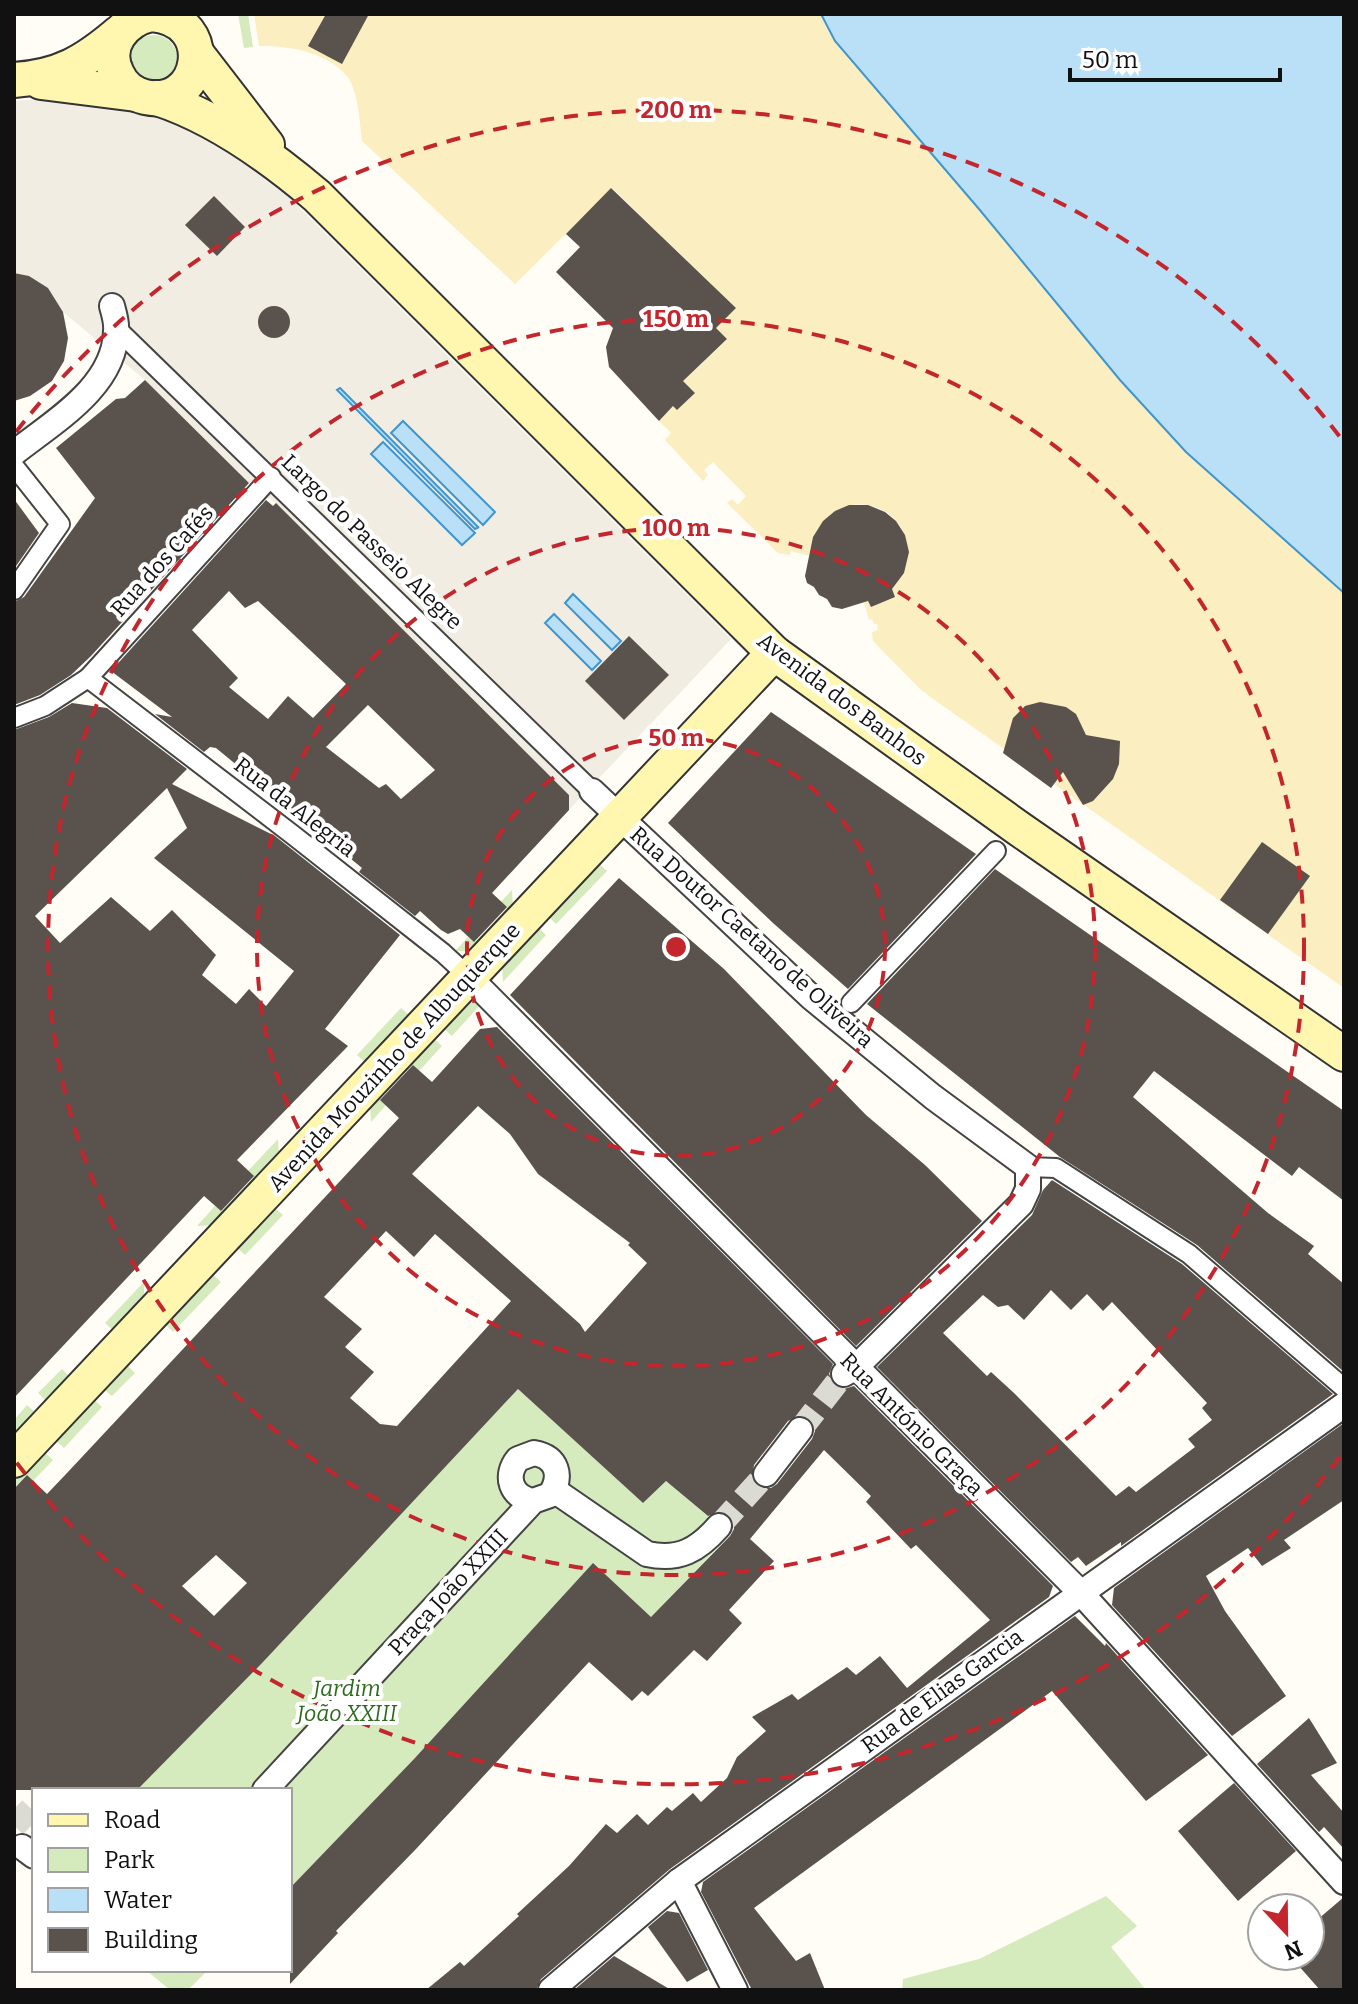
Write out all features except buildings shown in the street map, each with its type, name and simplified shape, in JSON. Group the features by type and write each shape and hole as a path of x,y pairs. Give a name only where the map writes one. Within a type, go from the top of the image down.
{"main road":[{"path":"17,80 62,72 92,56 119,33 139,17 152,14 177,20 194,40 197,54 195,67 181,89 170,95 146,96 119,79 114,68 114,45 119,33"},
{"name":"Avenida dos Banhos","path":"197,54 293,176"},
{"name":"Avenida dos Banhos","path":"17,80 146,96 181,105 208,119 293,176 317,196 774,653 1018,828 1344,1054"},
{"name":"Avenida Mouzinho de Albuquerque","path":"14,1460 774,653"}],"street":[{"path":"14,453 82,399 97,381 108,363 114,317"},
{"name":"Largo do Passeio Alegre","path":"114,317 230,441 271,477 592,791"},
{"path":"14,466 60,524 14,590"},
{"name":"Rua dos Cafés","path":"14,718 45,706 88,678 271,477"},
{"name":"Rua da Alegria","path":"88,678 293,835 469,977"},
{"name":"Rua Doutor Caetano de Oliveira","path":"592,791 812,998 933,1097 1028,1167"},
{"path":"851,1003 996,851"},
{"name":"Rua António Graça","path":"469,977 849,1372 1080,1592 1344,1882"},
{"path":"849,1372 1021,1204 1028,1189 1028,1167 1056,1168 1189,1254 1344,1388"},
{"name":"Rua de Elias Garcia","path":"551,1990 679,1881 1344,1405"},
{"path":"766,1474 800,1430"},
{"name":"Praça João XXIII","path":"267,1788 543,1495 647,1554 662,1557 692,1551 719,1526"},
{"path":"679,1881 735,1990"}],"green space":[{"path":"238,14 248,14 253,47 244,48"},
{"path":"154,35 170,42 177,58 170,74 154,81 138,74 131,58 138,42"},
{"path":"597,862 607,871 556,924 547,915"},
{"path":"512,890 513,909 471,951 455,951 468,937 475,942 507,908 501,902"},
{"path":"537,926 546,935 503,982 502,965"},
{"path":"467,1003 482,1003 452,1036 442,1027"},
{"path":"401,1008 411,1017 367,1064 357,1055"},
{"path":"432,1037 442,1046 419,1071 413,1065 380,1099 386,1105 371,1122 370,1103"},
{"path":"278,1139 279,1158 216,1225 197,1226 215,1206 221,1211 254,1177 248,1171"},
{"path":"273,1206 283,1215 245,1255 235,1246"},
{"path":"211,1273 221,1282 173,1332 163,1322"},
{"path":"144,1282 144,1300 115,1332 105,1323"},
{"path":"125,1363 135,1373 112,1396 102,1388"},
{"path":"62,1369 71,1378 48,1403 38,1393"},
{"name":"Jardim João XXIII","path":"518,1389 643,1503 666,1481 730,1535 651,1617 593,1564 414,1759 292,1886 292,1788 139,1788"},
{"path":"92,1398 102,1407 64,1448 54,1439"},
{"path":"27,1405 37,1414 14,1439 14,1420"},
{"path":"43,1451 53,1460 33,1481 27,1475 14,1489 14,1481"},
{"path":"1106,1896 1137,1926 1111,1947 1146,1990 902,1990 903,1979 979,1959"},
{"path":"148,1972 206,1972 188,1990 170,1990"}],"sand":[{"path":"254,14 821,14 835,41 1120,380 1186,452 1344,593 1344,988 936,701 873,641 872,632 878,630 877,624 869,620 864,602 867,601 871,607 895,597 892,589 905,562 905,539 896,520 879,508 859,504 838,510 821,527 809,556 791,551 790,555 778,553 727,503 732,499 738,505 746,496 713,462 704,470 708,475 703,481 665,440 671,433 659,421 673,406 677,409 695,393 683,381 727,340 716,328 736,308 612,188 515,284 362,141 356,97 346,75 317,55 282,47 259,46"}],"shaded area":[{"path":"50,98 149,112 188,125 235,152 278,186 731,639 569,810 569,795 276,503 253,487 145,380 63,312 48,288 29,276 14,273 14,101"}],"water":[{"path":"821,14 1344,14 1344,593 1186,452 1120,380 835,41"},
{"path":"340,388 479,527 475,529 337,390"},
{"path":"403,421 495,512 483,525 391,433"},
{"path":"383,442 475,533 462,545 371,454"},
{"path":"573,594 621,641 612,650 565,603"},
{"path":"554,614 601,661 592,670 545,623"}],"tunnel":[{"path":"800,1430 842,1376"},
{"path":"719,1526 766,1474"},
{"path":"14,1809 32,1826"}]}
